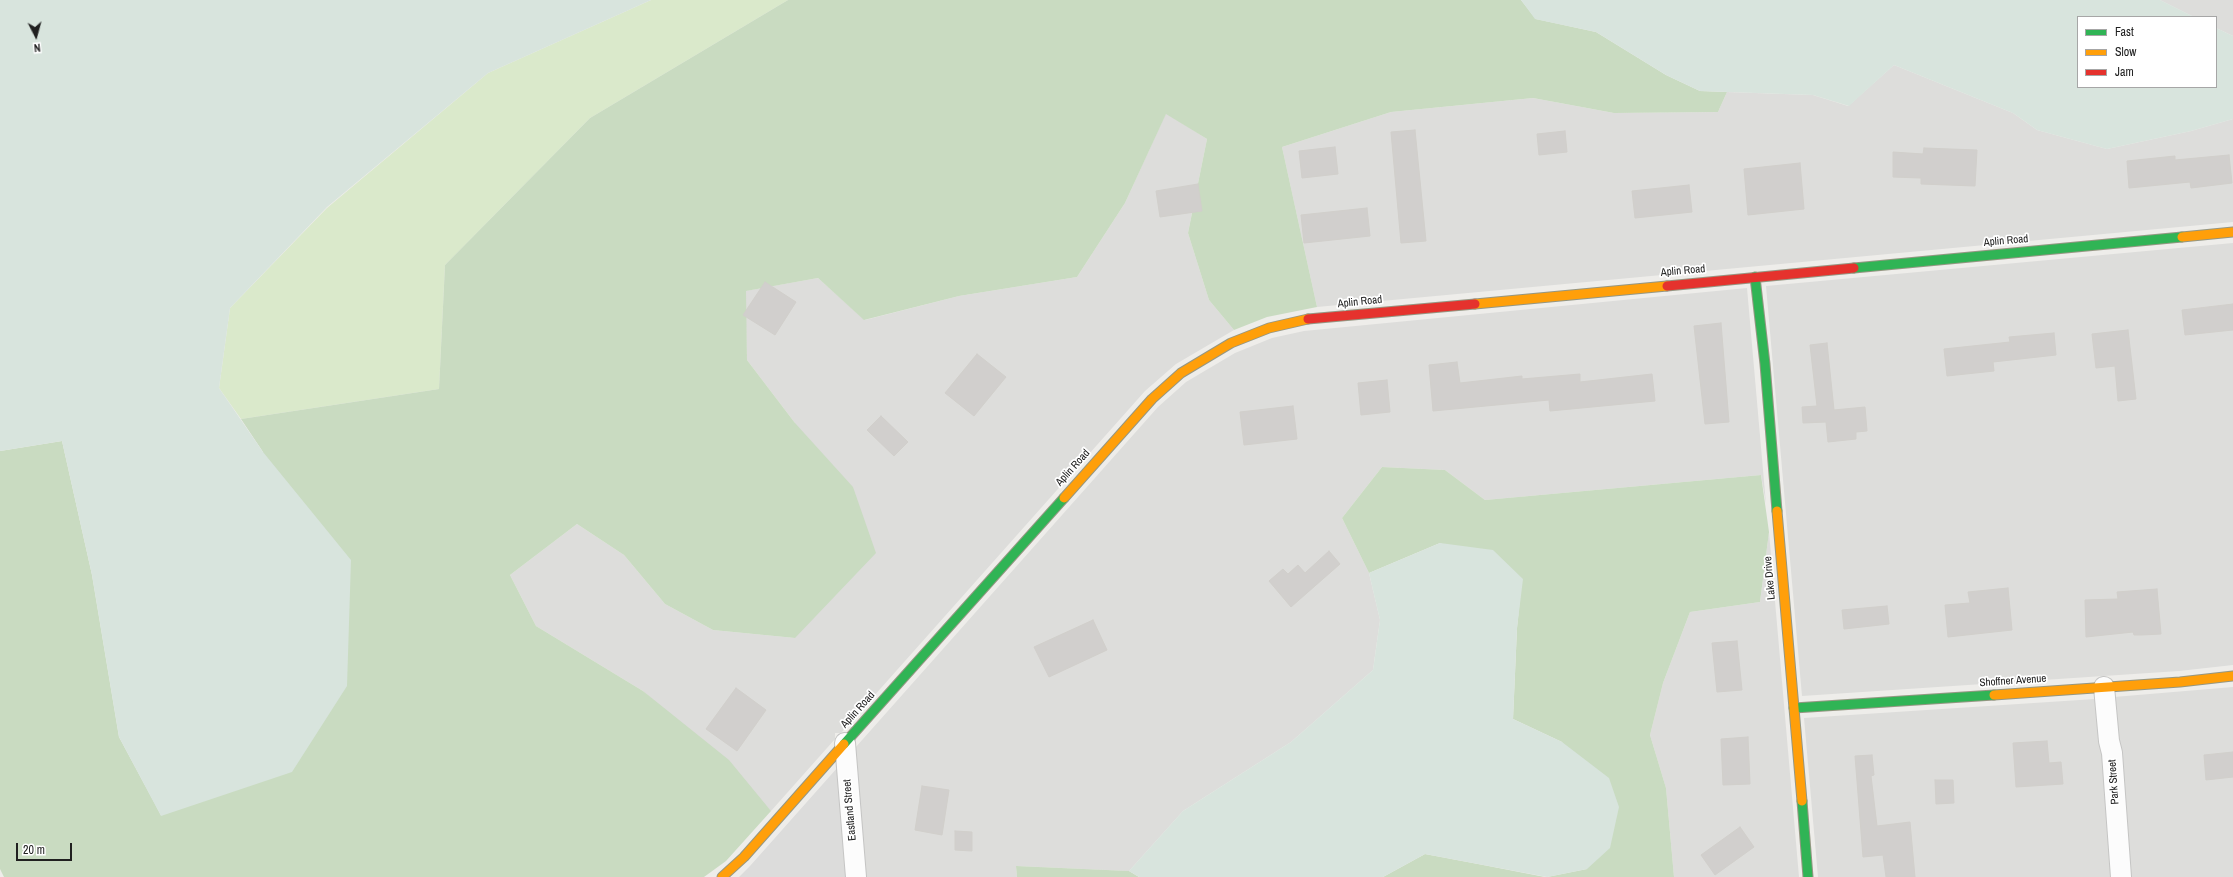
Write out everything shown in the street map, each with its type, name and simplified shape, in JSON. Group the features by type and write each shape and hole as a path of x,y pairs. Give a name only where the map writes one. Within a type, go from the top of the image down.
{"street":[{"name":"Aplin Road","path":"722,877 744,857 1152,399 1181,373 1231,343 1269,328 1302,320 2233,232"},
{"name":"Lake Drive","path":"1755,277 1765,364 1808,877"},
{"name":"Shoffner Avenue","path":"1794,708 2104,687 2233,676"},
{"name":"Park Street","path":"2104,687 2109,741 2112,753 2121,877"},
{"name":"Eastland Street","path":"845,743 856,877"}],"shaded area":[{"path":"0,0 651,0 488,73 327,207 230,308 219,388 263,452 351,560 347,686 292,772 161,816 119,737 92,575 62,441 0,451"},
{"path":"1521,0 2160,0 2192,16 2077,16 2077,88 2217,88 2217,28 2233,36 2233,119 2191,131 2107,149 2037,130 2013,113 1894,65 1849,106 1813,95 1700,91 1666,75 1596,32 1535,19"},
{"path":"2160,0 2233,0 2233,36 2217,28 2217,16 2192,16"},
{"path":"1894,65 2013,113 2037,130 2107,149 2191,131 2233,119 2233,222 1317,307 1282,147 1391,112 1533,98 1614,113 1718,112 1727,92 1813,95 1848,106"},
{"path":"1166,113 1207,139 1188,233 1209,300 1234,330 1176,364 1145,391 841,733 835,733 835,739 771,811 643,691 536,626 510,575 577,524 624,555 665,604 713,630 795,638 795,423 747,360 745,291 818,278 865,320 959,296 1077,277 1125,203"},
{"path":"2233,243 2233,665 2179,671 1802,696 1766,286"},
{"path":"1747,288 1766,504 1761,475 1485,500 1445,470 1382,467 1342,518 1369,573 1380,620 1373,670 1291,742 1183,811 1129,871 1016,866 1017,877 866,877 855,748 1158,407 1186,382 1235,353 1272,338 1304,331"},
{"path":"1769,532 1799,877 1674,877 1666,788 1650,735 1663,683 1690,612 1760,602"},
{"path":"1440,543 1493,550 1523,579 1517,628 1513,719 1562,742 1609,778 1619,807 1610,848 1587,869 1547,877 1425,854 1383,877 1139,877 1129,871 1183,811 1291,742 1373,670 1380,620 1369,573"},
{"path":"2233,687 2233,877 2131,877 2114,697"},
{"path":"2095,699 2103,755 2112,877 1818,877 1804,718"},
{"path":"838,767 847,877 739,877 750,866"}],"green space":[{"path":"651,0 788,0 590,118 445,265 439,389 241,419 219,388 230,308 327,208 488,73"},
{"path":"788,0 1521,0 1536,19 1596,32 1666,75 1700,91 1727,92 1718,112 1614,113 1533,98 1391,112 1282,147 1317,307 1267,317 1234,330 1209,300 1188,233 1207,139 1166,114 1125,203 1077,277 959,296 864,320 818,278 746,291 747,360 795,423 853,487 876,553 795,638 713,630 665,604 624,555 577,524 510,575 536,626 643,691 729,760 771,811 726,861 704,877 4,877 0,869 0,451 62,441 92,575 119,737 161,815 263,452 241,419 439,389 445,265 590,118"},
{"path":"1382,467 1445,470 1485,500 1761,475 1769,532 1760,602 1690,612 1663,683 1650,735 1666,788 1674,877 1547,877 1587,869 1562,742 1513,719 1517,628 1522,579 1440,543 1369,573 1342,518"},
{"path":"1425,854 1478,864 1545,877 1383,877"},
{"path":"1016,866 1129,871 1139,877 1017,877"}],"building":[{"path":"1415,130 1426,241 1401,243 1391,132"},
{"path":"1565,131 1567,152 1539,155 1537,134"},
{"path":"1335,147 1338,174 1302,178 1299,151"},
{"path":"1924,148 1977,150 1975,186 1921,184 1921,178 1893,177 1893,152 1923,154"},
{"path":"2229,155 2232,183 2191,188 2190,182 2129,188 2127,161 2175,156 2175,160"},
{"path":"1800,163 1804,209 1748,215 1744,169"},
{"path":"1198,184 1202,211 1160,217 1156,191"},
{"path":"1689,185 1692,212 1635,218 1632,191"},
{"path":"1367,208 1370,236 1304,243 1301,215"},
{"path":"765,282 796,302 775,335 743,315"},
{"path":"2233,304 2233,330 2185,335 2182,310"},
{"path":"1721,323 1729,422 1705,424 1694,326"},
{"path":"2128,330 2136,399 2118,401 2115,366 2096,368 2092,334"},
{"path":"2054,333 2056,355 1993,362 1994,371 1947,376 1944,349 2010,342 2009,337"},
{"path":"1827,343 1834,410 1865,407 1867,431 1856,432 1856,439 1828,442 1826,422 1803,423 1802,407 1817,406 1810,345"},
{"path":"977,354 1006,377 974,416 945,393"},
{"path":"1457,362 1460,383 1522,376 1522,379 1580,374 1580,382 1652,374 1655,401 1550,411 1549,400 1433,411 1429,365"},
{"path":"1387,380 1390,412 1361,415 1358,383"},
{"path":"1293,406 1297,439 1244,445 1240,412"},
{"path":"881,416 908,442 894,456 867,430"},
{"path":"1329,551 1340,564 1291,607 1269,581 1283,569 1288,574 1298,565 1305,573"},
{"path":"2008,588 2012,630 1948,637 1945,605 1970,603 1968,592"},
{"path":"2157,589 2161,634 2134,635 2133,632 2086,637 2085,600 2118,599 2117,592"},
{"path":"1887,606 1889,624 1844,629 1842,610"},
{"path":"1093,620 1107,650 1049,677 1034,647"},
{"path":"1737,641 1742,690 1717,692 1712,643"},
{"path":"736,688 766,710 737,751 706,729"},
{"path":"1748,737 1750,784 1723,785 1721,739"},
{"path":"2047,741 2049,763 2061,762 2063,784 2016,787 2013,743"},
{"path":"2233,752 2233,777 2206,780 2204,755"},
{"path":"1872,755 1874,775 1871,776 1877,826 1910,822 1915,877 1886,877 1883,855 1863,857 1855,756"},
{"path":"1935,780 1953,780 1954,803 1936,804"},
{"path":"922,786 949,790 942,835 915,830"},
{"path":"1740,827 1754,847 1715,875 1701,855"},
{"path":"955,831 972,832 972,851 955,850"}],"traffic: fast":[{"path":"1854,268 2182,237"},
{"path":"1755,277 1765,364 1777,511"},
{"path":"844,744 1064,498"},
{"path":"1794,708 1994,695"},
{"path":"1802,801 1808,877"}],"traffic: slow":[{"path":"2182,237 2233,232"},
{"path":"1475,304 1667,286"},
{"path":"1064,498 1152,399 1181,373 1231,343 1269,328 1308,319"},
{"path":"1777,511 1802,801"},
{"path":"1994,695 2180,682 2233,676"},
{"path":"722,877 744,857 844,744"}],"traffic: jam":[{"path":"1667,286 1854,268"},
{"path":"1308,319 1475,304"}]}
